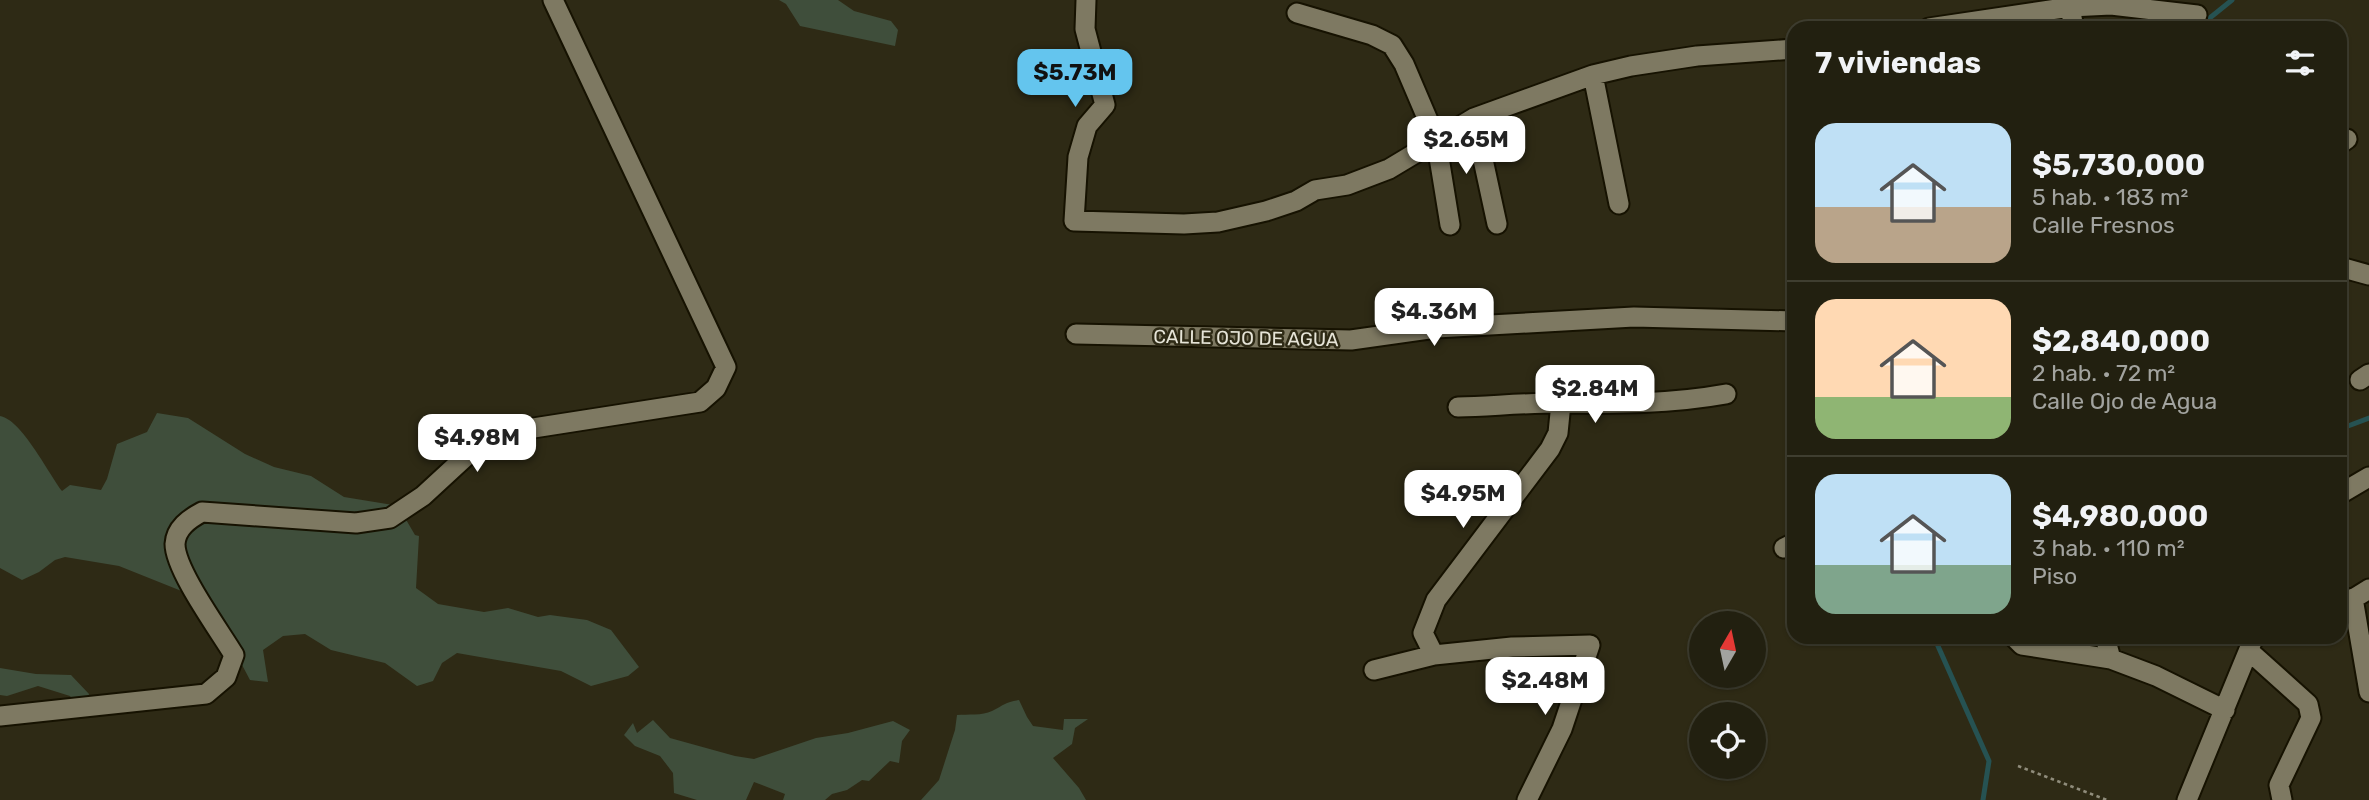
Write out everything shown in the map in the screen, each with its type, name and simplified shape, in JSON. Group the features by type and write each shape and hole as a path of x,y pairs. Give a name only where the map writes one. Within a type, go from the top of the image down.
{"street":[{"path":"0,716 206,694 226,677 234,655 179,563 175,542 184,522 201,512 356,523 390,518 423,496 474,449 498,436 700,402 716,388 726,367 553,0"},
{"path":"1086,0 1085,29 1105,105 1087,125 1078,156 1074,221 1184,224 1218,222 1266,211 1296,201 1315,190 1347,185 1389,169 1474,118 1593,75 1697,56 1787,50"},
{"path":"1976,21 2070,7 2111,5 2199,14"},
{"path":"2070,7 2073,21"},
{"path":"1297,13 1373,35 1392,45 1404,64 1436,139 1450,225"},
{"path":"1593,75 1619,204"},
{"path":"1474,118 1497,224"},
{"path":"2347,269 2369,275"},
{"name":"CALLE OJO DE AGUA","path":"1076,334 1351,340 1436,328 1634,317 1787,321"},
{"path":"1458,407 1561,403 1601,405 1693,400 1726,394"},
{"path":"1434,655 1423,633 1436,600 1550,449 1558,433 1561,403"},
{"path":"2347,491 2369,477"},
{"path":"2354,598 2369,691"},
{"path":"2021,644 2111,659 2156,676 2225,710"},
{"path":"2107,644 2111,659"},
{"path":"2188,800 2252,644 2308,704 2311,718 2279,785 2282,800"},
{"path":"1374,670 1434,655 1512,647 1590,645 1562,729 1527,800"}],"path":[{"path":"2018,766 2108,800"}],"green space":[{"path":"779,0 838,0 854,11 891,21 898,30 895,46 800,26 786,4"},
{"path":"157,413 188,418 245,454 274,467 311,476 344,497 393,505 401,511 415,535 419,536 416,588 438,604 484,612 508,608 538,617 550,615 587,620 611,630 639,667 628,676 591,686 561,671 457,653 442,663 433,681 417,686 385,663 331,650 305,634 283,636 263,650 268,682 250,680 241,663 238,641 215,609 194,596 119,566 65,557 22,580 0,568 0,416 17,427 62,491 70,485 101,490 117,444 147,432"},
{"path":"0,668 36,674 71,675 89,694 84,716 70,696 38,686 7,696 0,695"},
{"path":"1019,700 1033,726 1063,730 1064,719 1088,719 1075,728 1072,744 1053,758 1086,800 921,800 939,780 957,715 984,714"},
{"path":"653,720 670,738 754,759 816,738 893,721 910,730 902,741 899,763 890,761 869,781 862,780 825,800 783,800 785,794 754,782 746,800 697,800 674,793 673,773 660,756 635,746 624,735 633,723 637,733"}],"waterway":[{"path":"2206,21 2232,0"},
{"path":"2347,426 2369,418"},
{"path":"1937,644 1989,761 1983,800"}]}
